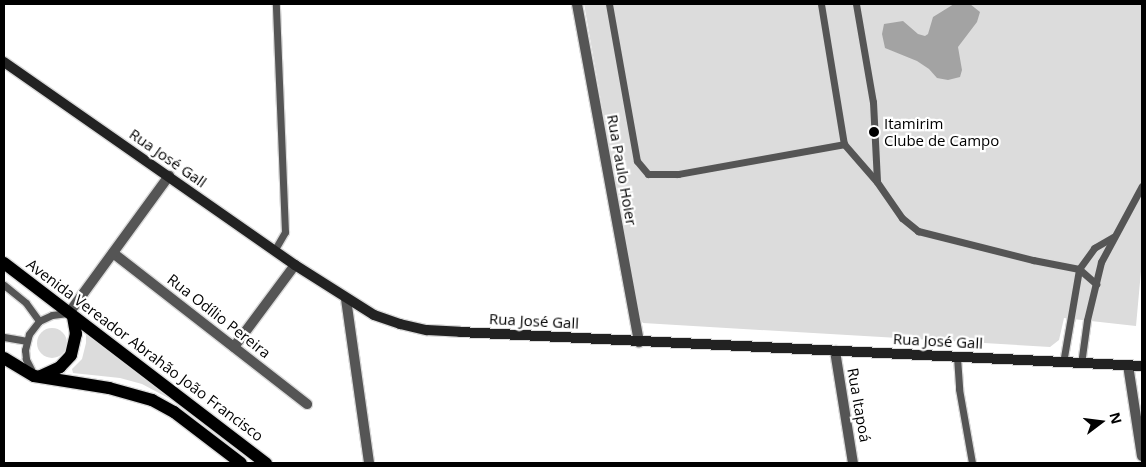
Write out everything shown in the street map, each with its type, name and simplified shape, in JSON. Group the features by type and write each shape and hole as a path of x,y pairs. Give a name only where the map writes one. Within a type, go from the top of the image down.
{"main road":[{"name":"Rua José Gall","path":"4,62 295,266 346,299 374,315 427,330 1142,366"},
{"name":"Avenida Vereador Abrahão João Francisco","path":"4,263 266,463"},
{"path":"36,376 60,367 71,355 76,334 71,315"},
{"path":"4,358 36,376 109,388 152,400 174,412 241,463"}],"street":[{"name":"Rua Paulo Hoier","path":"577,4 639,342"},
{"path":"71,315 169,176"},
{"name":"Rua Odílio Pereira","path":"113,253 307,404"},
{"path":"234,347 295,266"},
{"path":"346,299 369,463"},
{"name":"Rua Itapoá","path":"835,351 854,463"},
{"path":"1128,365 1142,456"}],"lane":[{"path":"274,251 285,232 276,4"},
{"path":"610,4 637,161 648,174 678,174 844,144"},
{"path":"821,4 844,144 876,182 902,218 918,231 1033,260 1079,269 1096,284"},
{"path":"856,4 873,102 876,182"},
{"path":"1081,364 1087,320 1102,262 1142,186"},
{"path":"1063,363 1079,269 1094,248 1114,236"},
{"path":"4,285 26,303 38,321"},
{"path":"36,376 26,359 26,341 38,321 52,314 71,315"},
{"path":"4,337 26,341"},
{"path":"957,358 972,463"}],"shaded area":[{"name":"Itamirim Clube de Campo","path":"584,4 1142,4 1142,260 1136,326 1064,318 1059,340 1050,347 643,323 639,318"},
{"path":"954,4 970,4 980,12 977,22 958,47 962,70 960,77 948,80 937,78 929,69 917,61 885,48 882,34 884,24 903,21 918,34 925,36 928,34 933,17"},
{"path":"52,328 63,332 67,343 63,354 52,358 41,354 37,343 41,332"},
{"path":"86,332 176,402 142,384 120,378 73,373 72,369 82,359 86,343"}],"place":[{"name":"Itamirim Clube de Campo","path":"874,132"}]}
